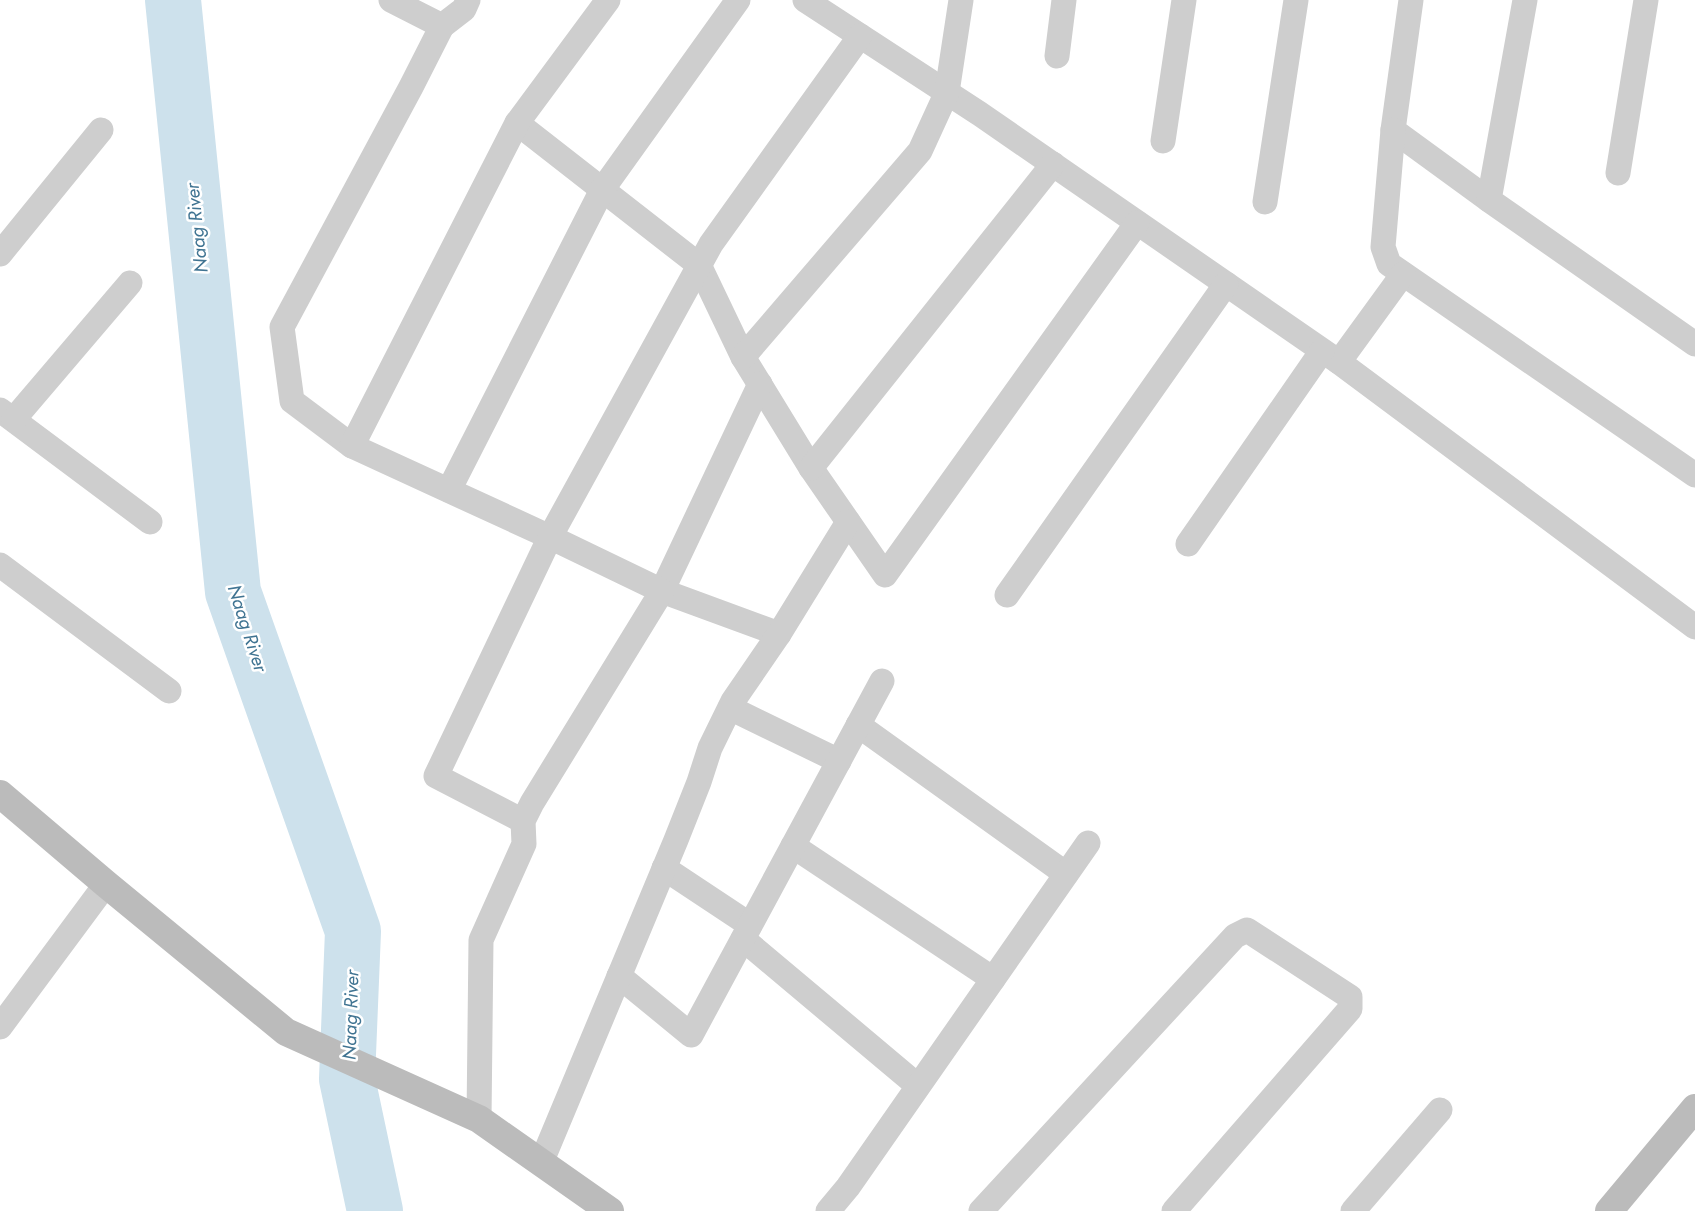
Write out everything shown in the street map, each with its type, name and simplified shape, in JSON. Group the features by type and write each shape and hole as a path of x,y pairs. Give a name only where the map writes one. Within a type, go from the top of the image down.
{"street":[{"path":"391,0 442,26"},
{"path":"468,0 464,9 442,26 282,327 292,402 352,446 662,591 779,634"},
{"path":"352,446 517,123 608,0"},
{"path":"449,490 602,190 738,0"},
{"path":"805,0 1053,164 1330,356 1695,627"},
{"path":"743,357 920,151 946,92 961,0"},
{"path":"1057,56 1064,0"},
{"path":"1163,140 1184,0"},
{"path":"1265,202 1296,0"},
{"path":"1411,0 1393,130 1383,247 1389,264 1695,475"},
{"path":"1489,200 1525,0"},
{"path":"1618,173 1646,0"},
{"path":"523,821 436,776 550,537 711,244 860,36"},
{"path":"517,123 699,265 743,357 811,468 885,576 1137,223"},
{"path":"0,254 101,130"},
{"path":"1393,130 1489,200 1695,344"},
{"path":"811,468 1053,164"},
{"path":"1188,544 1330,356 1403,274"},
{"path":"130,283 7,414 150,522"},
{"path":"1007,595 1226,284"},
{"path":"479,1119 481,940 524,844 523,821 532,803 662,591 760,384"},
{"path":"541,1162 664,868 699,782 710,748 730,708 779,634 848,522"},
{"path":"0,565 169,691"},
{"path":"619,976 691,1035 882,680"},
{"path":"730,708 839,761"},
{"path":"858,725 1066,874"},
{"path":"0,794 286,1032 479,1119 610,1211"},
{"path":"828,1211 848,1187 1088,843"},
{"path":"792,846 993,979"},
{"path":"664,868 747,932 918,1086"},
{"path":"0,1026 106,884"},
{"path":"980,1211 1235,936 1247,930 1350,997 1350,1009 1174,1211"},
{"path":"1609,1211 1695,1108"},
{"path":"1353,1211 1440,1110"}],"waterway":[{"name":"Naag River","path":"173,0 233,592 353,931 347,1079 375,1211"}]}
